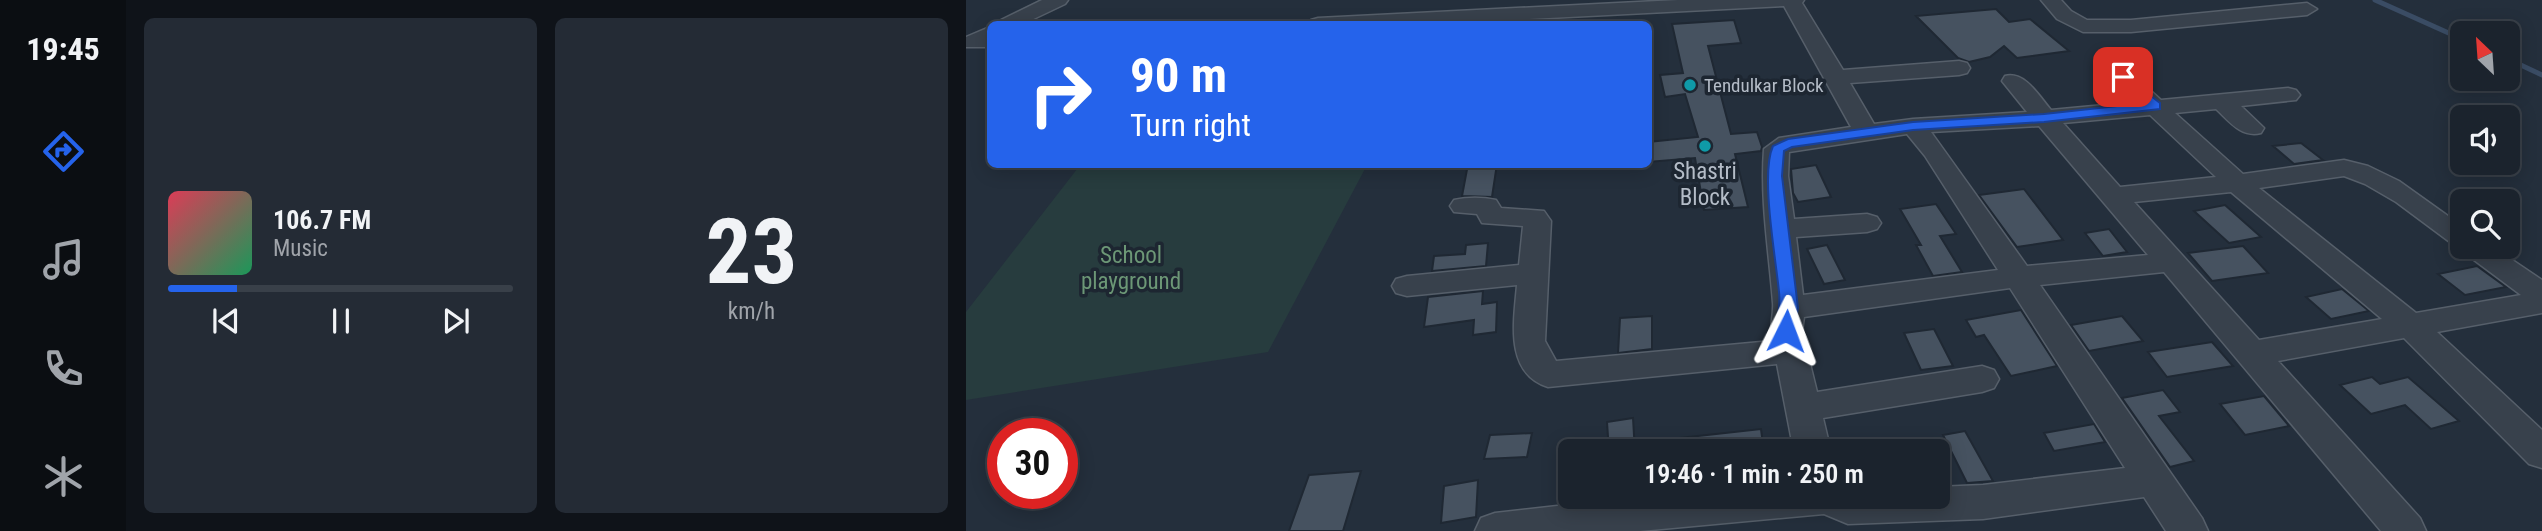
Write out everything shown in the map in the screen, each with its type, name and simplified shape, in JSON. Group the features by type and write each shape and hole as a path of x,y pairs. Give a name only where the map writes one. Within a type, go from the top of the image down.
{"street":[{"path":"1014,21 1058,0"},
{"path":"1369,21 1675,3 1792,0 1866,132"},
{"path":"2051,0 2064,15 2083,26 2131,26 2307,9"},
{"path":"2158,0 2180,21"},
{"path":"987,34 972,42 987,41"},
{"path":"2107,63 2237,183 2411,326 2542,453"},
{"path":"1836,77 1959,68"},
{"path":"2013,81 2406,531"},
{"path":"1810,439 1786,331 1789,308 1775,176 1777,149 1788,144 1913,126 2044,118 2288,94"},
{"path":"2221,101 2252,128"},
{"path":"1913,126 1935,152 2188,531"},
{"path":"2112,197 2344,168 2357,170 2382,183 2450,231"},
{"path":"1464,206 1486,206 1492,217 1534,216 1536,221 1529,341 1538,363 1548,374 1791,351"},
{"path":"1782,229 1867,223"},
{"path":"2491,259 2542,295"},
{"path":"1789,308 2019,277 2171,262"},
{"path":"1407,286 1533,274"},
{"path":"2251,354 2542,302"},
{"path":"1803,408 1982,379"},
{"path":"1950,503 1983,502 2154,480"},
{"path":"1495,531 1647,522 1741,509"}],"green space":[{"name":"School playground","path":"1078,168 1365,168 1268,352 966,400 966,312"}],"building":[{"path":"1996,9 2009,22 2030,19 2069,51 2017,58 2004,46 1990,57 1969,62 1958,58 1916,16"},
{"path":"1734,20 1741,43 1708,46 1731,134 1757,132 1762,147 1761,151 1735,154 1748,207 1704,210 1695,158 1652,162 1652,142 1698,137 1685,94 1665,97 1660,75 1683,73 1672,24"},
{"path":"2301,143 2323,160 2294,164 2273,146"},
{"path":"1816,165 1831,197 1798,202 1793,193 1791,169"},
{"path":"1467,168 1496,168 1492,197 1462,196"},
{"path":"2024,189 2063,240 2017,247 1979,195"},
{"path":"1936,204 1956,234 1940,236 1962,272 1933,276 1916,245 1921,245 1900,209"},
{"path":"2225,205 2261,237 2229,243 2194,211"},
{"path":"2109,229 2127,252 2103,256 2085,233"},
{"path":"1488,243 1486,266 1432,271 1434,256 1465,254 1466,245"},
{"path":"1827,245 1845,280 1824,284 1807,249"},
{"path":"2243,246 2268,273 2212,281 2188,253"},
{"path":"2477,266 2506,287 2465,295 2438,274"},
{"path":"2342,289 2369,311 2331,319 2306,297"},
{"path":"1483,291 1482,304 1497,302 1496,332 1473,335 1474,320 1424,327 1428,297"},
{"path":"2021,310 2057,366 2011,376 1984,335 1976,337 1966,320"},
{"path":"1652,316 1652,349 1618,353 1620,318"},
{"path":"2122,316 2143,341 2089,351 2071,325"},
{"path":"1934,329 1953,366 1921,370 1904,333"},
{"path":"2212,342 2233,366 2167,377 2148,352"},
{"path":"2372,377 2380,384 2408,377 2459,421 2431,429 2405,405 2371,414 2340,385"},
{"path":"2163,390 2180,412 2159,416 2194,461 2170,467 2122,398"},
{"path":"2264,396 2289,426 2245,435 2220,404"},
{"path":"1633,418 1634,439 1608,439 1607,422"},
{"path":"2094,424 2105,442 2054,451 2044,433"},
{"path":"1761,429 1762,439 1671,439"},
{"path":"1965,431 1993,481 1967,483 1950,449 1950,439 1945,439 1943,435"},
{"path":"1532,433 1527,457 1484,459 1490,435"},
{"path":"1361,471 1343,531 1289,531 1309,475"},
{"path":"1478,480 1476,517 1441,523 1444,486"}],"waterway":[{"path":"2375,0 2450,34"},
{"path":"2520,65 2542,75"}],"place":[{"name":"Tendulkar Block","path":"1690,85"},
{"name":"Shastri Block","path":"1705,146"}],"route":[{"path":"1786,331 1789,308 1775,176 1777,149 1788,144 1913,126 2044,118 2155,106 2123,77"}]}
